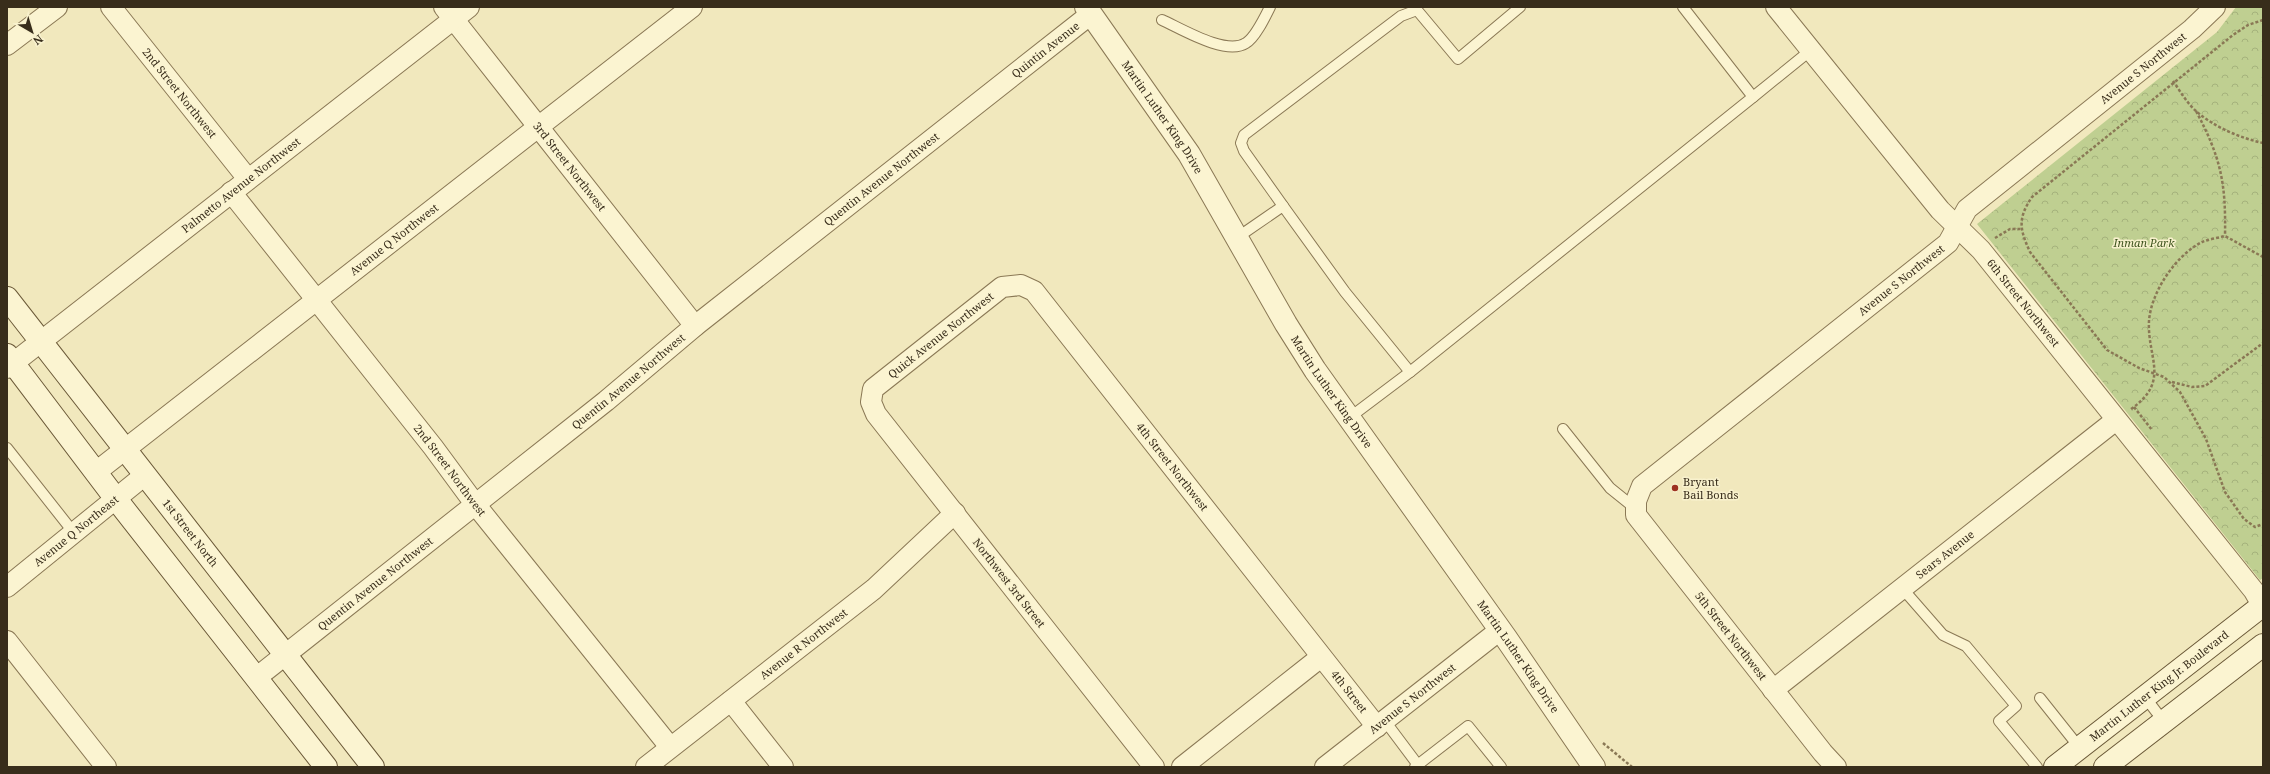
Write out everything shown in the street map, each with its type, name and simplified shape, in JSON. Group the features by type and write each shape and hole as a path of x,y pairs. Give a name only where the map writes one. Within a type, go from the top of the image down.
{"main road":[{"name":"Martin Luther King Drive","path":"1089,11 1189,154 1238,237 1286,324 1315,370 1500,630 1594,767"},
{"name":"1st Street North","path":"7,298 146,475 285,657 373,767"},
{"path":"9,362 326,767"},
{"name":"Martin Luther King Jr. Boulevard","path":"2055,767 2263,605"},
{"path":"2105,767 2263,645"}],"street":[{"path":"7,45 57,7"},
{"name":"2nd Street Northwest","path":"111,7 248,179"},
{"name":"Palmetto Avenue Northwest","path":"9,362 41,342 248,179 449,13 469,7"},
{"name":"Avenue Q Northwest","path":"96,472 692,7"},
{"name":"6th Street Northwest","path":"1776,7 1940,210 1981,250 2254,591 2263,605"},
{"name":"Avenue S Northwest","path":"1636,505 1642,486 1948,243 1967,209 2192,29 2215,7"},
{"name":"Quintin Avenue","path":"1000,86 1089,11"},
{"name":"3rd Street Northwest","path":"449,13 695,326"},
{"name":"Quentin Avenue Northwest","path":"256,678 285,657 606,401 695,326 1000,86"},
{"name":"2nd Street Northwest","path":"231,192 434,447 475,504 670,747"},
{"name":"Quick Avenue Northwest","path":"872,395 873,389 894,370 980,303 1002,287 1018,285"},
{"name":"4th Street Northwest","path":"1018,285 1034,291 1321,657"},
{"name":"Northwest 3rd Street","path":"872,395 871,402 876,414 1154,767"},
{"name":"Sears Avenue","path":"1773,690 2116,420"},
{"name":"Avenue Q Northeast","path":"7,587 146,475"},
{"name":"5th Street Northwest","path":"1636,505 1636,515 1773,690 1836,767"},
{"name":"Avenue R Northwest","path":"646,767 874,589 955,513"},
{"name":"Avenue S Northwest","path":"1325,767 1500,630"},
{"path":"7,641 106,767"},
{"path":"1182,767 1321,657"},
{"name":"4th Street","path":"1321,657 1381,724"},
{"path":"731,701 783,767"}],"lane":[{"path":"1162,20 1228,48 1246,43 1261,24 1270,7"},
{"path":"1410,372 1344,292 1244,151 1241,143 1244,135 1401,16 1417,10 1458,60 1520,7"},
{"path":"1683,7 1753,97"},
{"path":"1350,418 1410,372 1811,50"},
{"path":"1238,237 1283,206"},
{"path":"1563,429 1610,488 1636,505"},
{"path":"7,448 74,533"},
{"path":"1902,588 1943,635 1966,646 2016,706 2000,720 2036,767"},
{"path":"2144,697 2164,722"},
{"path":"2040,698 2079,747"},
{"path":"1381,724 1417,766 1468,726 1501,767"}],"path":[{"path":"2263,20 2248,25 2233,36 2173,82 2032,196 2023,211 2022,229 2030,252 2107,350 2139,368 2156,373 2171,382 2192,387 2205,386 2263,344"},
{"path":"2173,82 2196,111 2212,141 2222,172 2226,200 2225,236"},
{"path":"2196,111 2227,131 2247,139 2263,143"},
{"path":"1992,240 2010,229 2022,229"},
{"path":"2116,420 2134,407 2150,390 2156,373 2149,332 2149,319 2155,300 2166,276 2189,250 2203,242 2225,236 2263,258"},
{"path":"2171,382 2189,406 2206,439 2225,492 2234,506 2250,525 2255,527 2263,524"},
{"path":"2134,407 2152,430"},
{"path":"1602,742 1632,767"}],"green space":[{"name":"Inman Park","path":"2236,7 2263,7 2263,578 2260,580 1977,224 2217,32"}],"place":[{"name":"Bryant Bail Bonds","path":"1675,488"}]}
